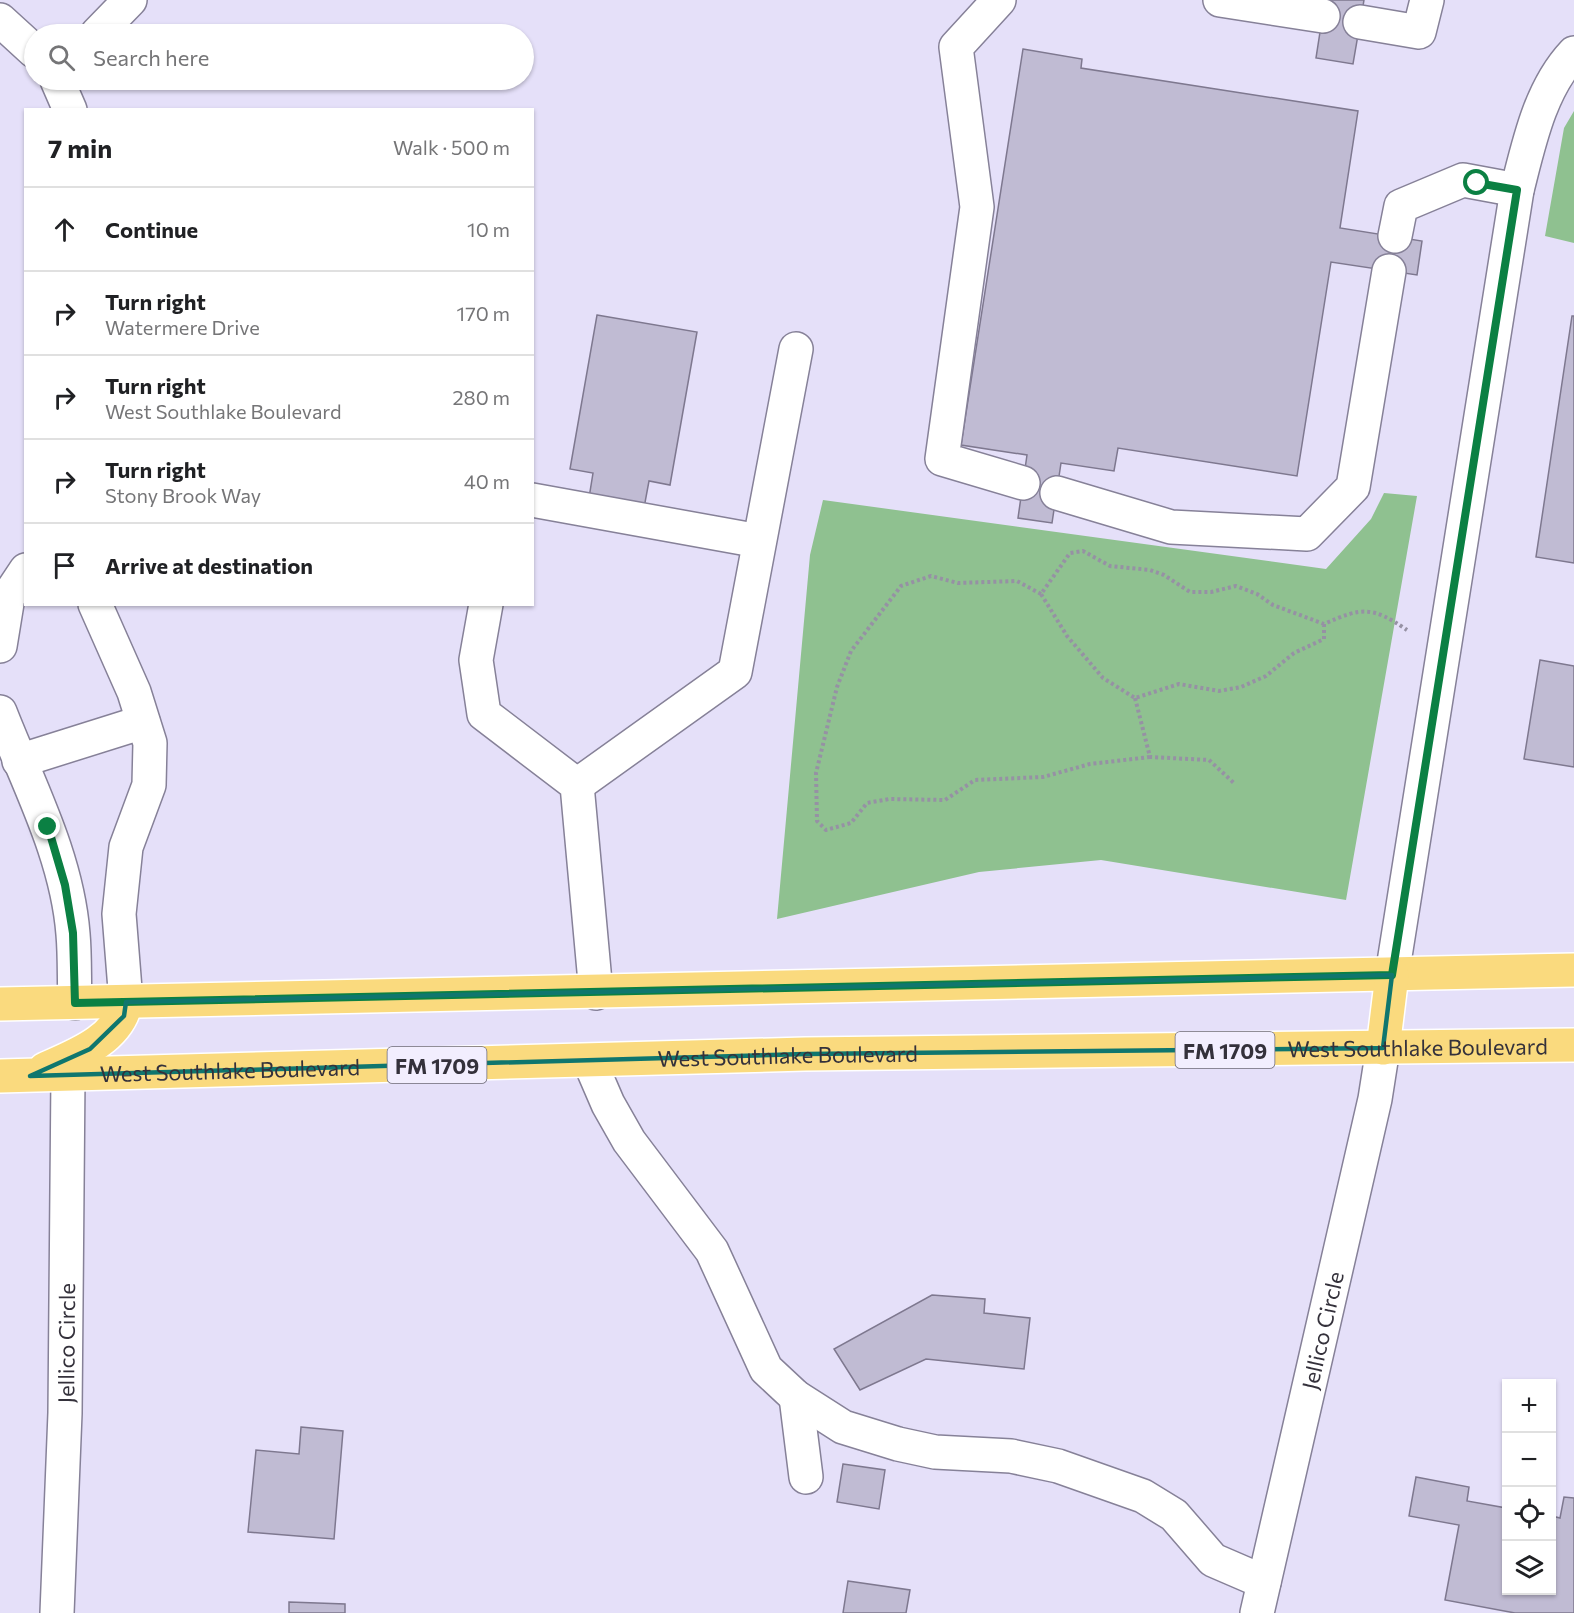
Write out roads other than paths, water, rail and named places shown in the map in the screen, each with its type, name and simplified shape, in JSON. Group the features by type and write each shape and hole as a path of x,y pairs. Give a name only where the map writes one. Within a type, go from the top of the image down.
{"main road":[{"path":"0,1004 596,993 1574,970"},
{"path":"1383,1048 1392,975"},
{"path":"15,1076 90,1049 124,1016 126,1002"},
{"name":"West Southlake Boulevard","path":"15,1076 806,1054 1574,1045"}],"street":[{"path":"107,24 130,0"},
{"path":"999,0 956,47 977,207 942,459 1023,483"},
{"path":"1220,0 1323,16"},
{"path":"1360,22 1419,32 1427,0"},
{"path":"0,20 24,42"},
{"path":"1392,975 1517,190 1535,124 1561,66 1574,53"},
{"path":"61,90 69,108"},
{"path":"1395,236 1401,206 1463,180 1517,190"},
{"path":"1057,493 1171,527 1307,534 1353,487 1389,271"},
{"path":"578,785 735,672 796,349"},
{"path":"534,500 759,541"},
{"path":"0,646 8,597 24,573"},
{"path":"96,606 134,692 150,742 149,785 126,847 118,914 126,1002"},
{"path":"486,606 476,660 484,714 578,785 596,993"},
{"path":"0,712 48,827 65,885 73,933 75,1003"},
{"path":"19,761 143,722"},
{"name":"Jellico Circle","path":"1261,1597 1375,1099 1383,1048"},
{"path":"589,1060 628,1141 712,1251 766,1369 796,1398 843,1427 898,1444 935,1452 1011,1456 1058,1467 1143,1496 1174,1515 1213,1560 1261,1597"},
{"name":"Jellico Circle","path":"57,1613 65,1413 68,1075"},
{"path":"796,1398 806,1477"}]}
